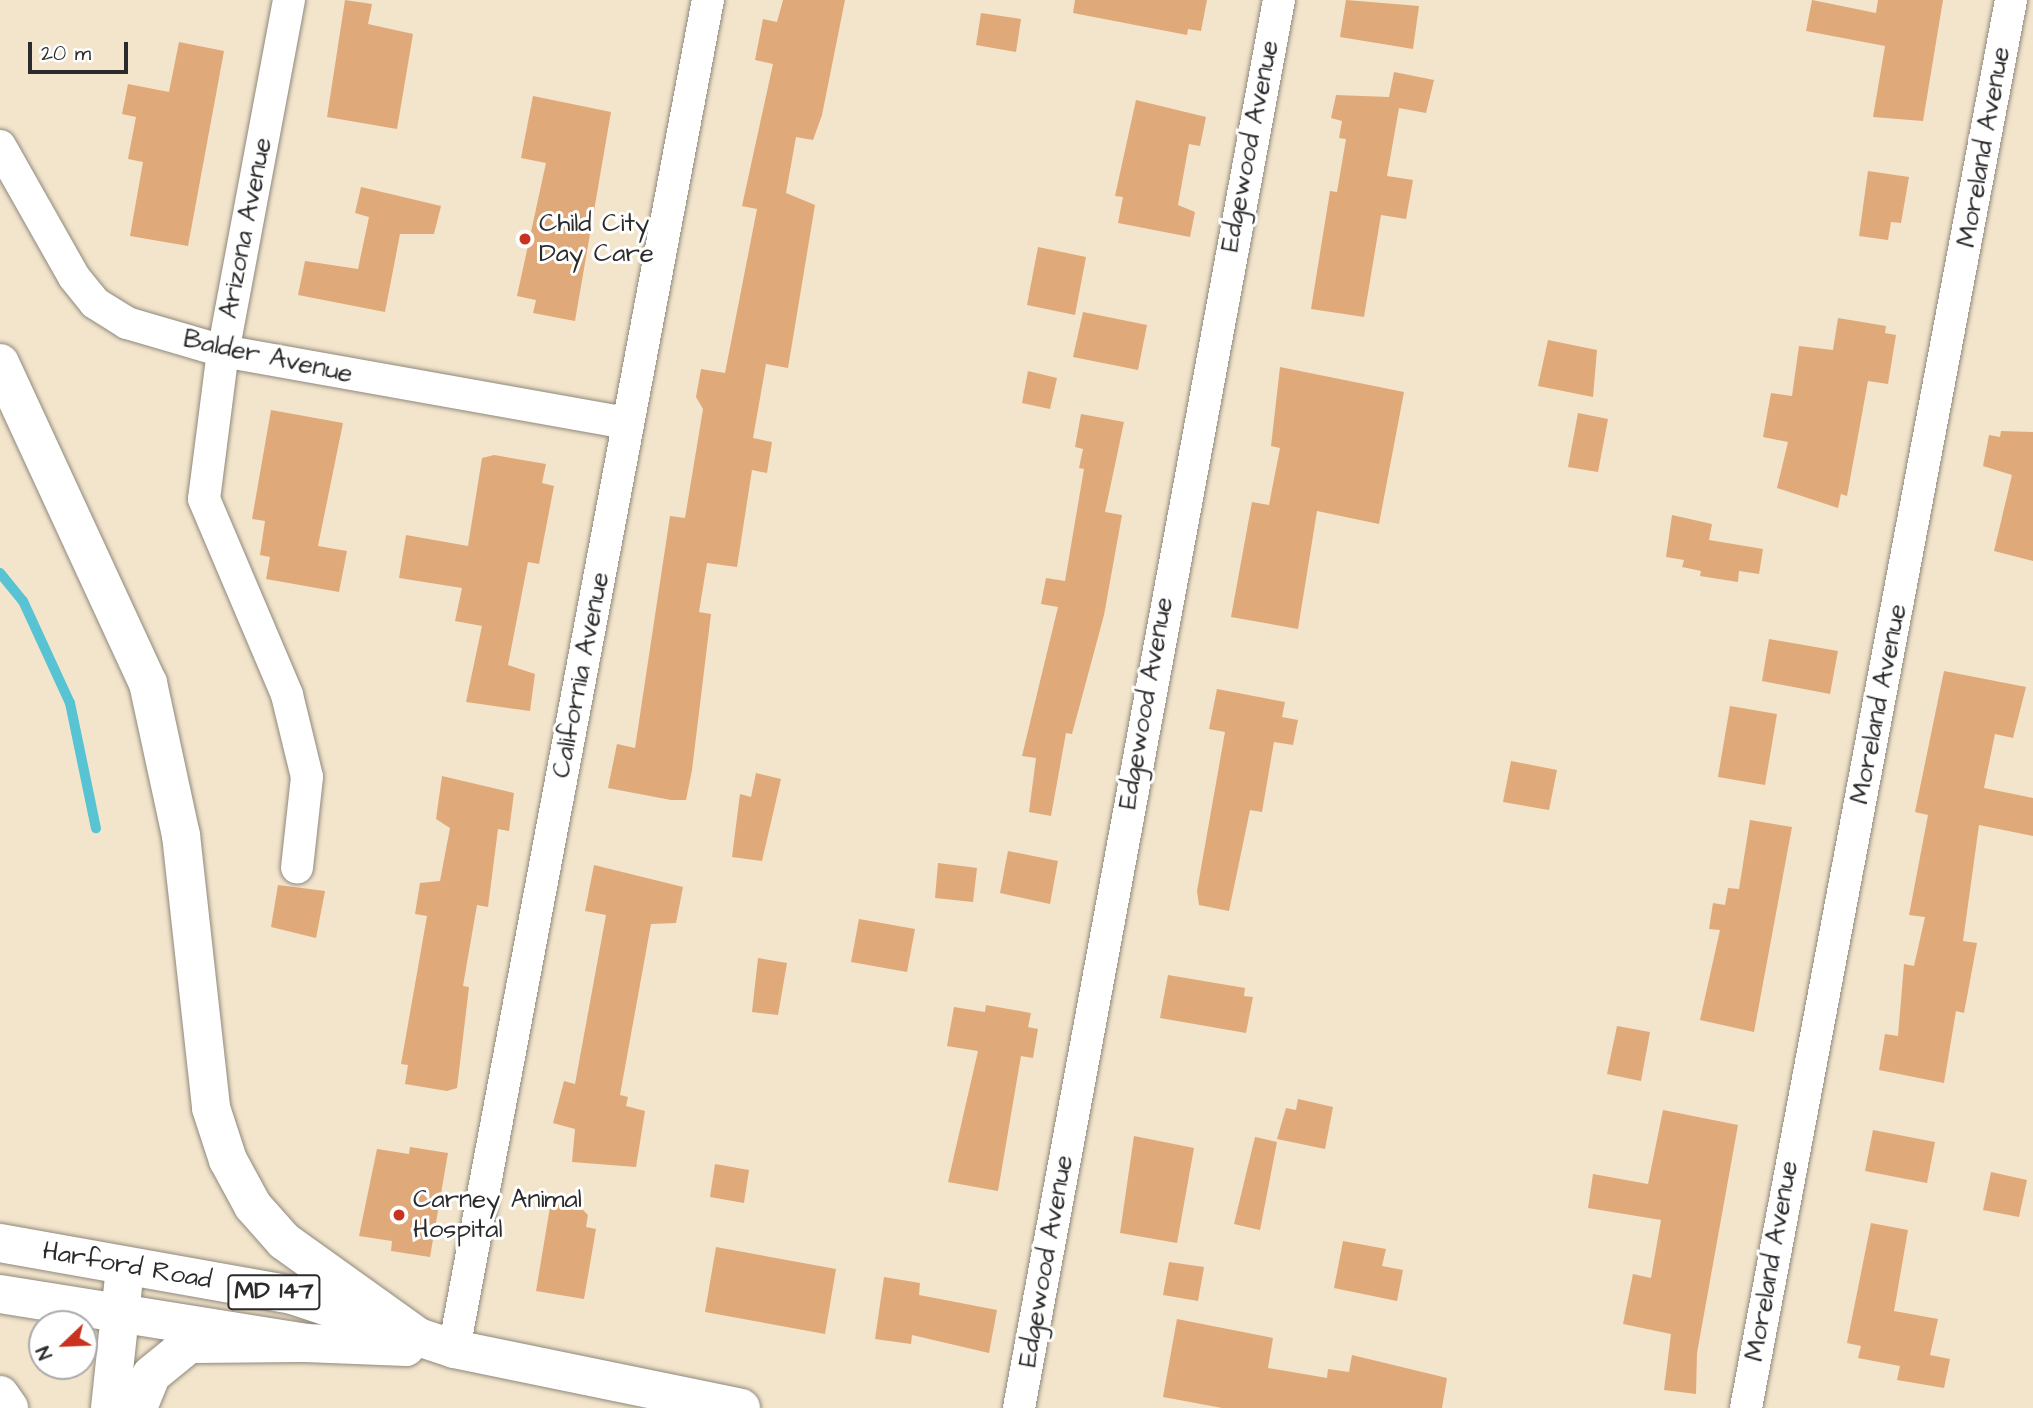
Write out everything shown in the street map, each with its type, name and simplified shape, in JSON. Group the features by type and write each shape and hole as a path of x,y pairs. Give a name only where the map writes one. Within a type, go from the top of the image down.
{"main road":[{"path":"0,363 148,682 181,835 211,1108 228,1160 253,1206 284,1241 418,1337"},
{"name":"Harford Road","path":"0,1243 292,1295 454,1349 733,1407"},
{"path":"110,1408 125,1267"},
{"name":"Harford Road","path":"0,1294 118,1316 305,1343 454,1349"},
{"path":"138,1408 152,1375 189,1344 305,1343"},
{"path":"0,1395 9,1408"}],"street":[{"name":"Arizona Avenue","path":"289,0 223,351 204,499 287,695 307,777 297,867"},
{"name":"California Avenue","path":"454,1349 708,0"},
{"name":"Edgewood Avenue","path":"1019,1408 1279,0"},
{"name":"Moreland Avenue","path":"1746,1408 2011,0"},
{"name":"Balder Avenue","path":"0,146 95,303 127,323 223,351 628,424"}],"building":[{"path":"345,0 372,4 368,24 413,34 397,129 327,117"},
{"path":"783,0 845,0 822,115 813,140 796,137 786,193 815,205 788,368 766,364 753,438 772,442 767,473 752,470 737,567 707,563 699,612 711,614 692,770 686,800 671,800 608,788 617,744 635,748 670,516 685,518 703,409 696,397 701,369 725,373 757,209 742,206 773,64 755,60 763,19 777,22"},
{"path":"1075,0 1207,0 1201,31 1188,29 1187,35 1073,13"},
{"path":"1346,0 1419,6 1413,49 1340,37"},
{"path":"1812,0 1876,13 1878,0 1943,0 1923,121 1873,117 1885,46 1806,31"},
{"path":"981,13 1021,19 1016,52 976,45"},
{"path":"179,42 224,51 188,246 130,236 143,162 128,159 136,117 122,114 128,84 169,92"},
{"path":"1394,72 1434,80 1426,113 1399,108 1387,176 1413,180 1406,219 1381,215 1364,317 1311,309 1330,191 1337,192 1346,139 1339,138 1342,121 1331,118 1336,95 1389,97"},
{"path":"533,96 611,112 575,321 533,313 536,300 517,296 546,163 521,158"},
{"path":"1136,100 1206,117 1200,146 1189,144 1178,205 1195,212 1190,237 1118,223 1123,197 1115,196"},
{"path":"1868,171 1909,177 1901,223 1891,222 1888,240 1859,236"},
{"path":"361,187 441,206 434,234 400,234 385,312 298,295 305,261 358,269 369,217 355,213"},
{"path":"1038,247 1086,257 1075,315 1027,305"},
{"path":"1083,312 1147,325 1138,370 1073,357"},
{"path":"1838,318 1886,326 1885,333 1896,335 1888,384 1868,381 1847,496 1841,494 1838,508 1777,488 1788,442 1763,437 1771,393 1792,396 1799,346 1833,350"},
{"path":"1548,340 1597,350 1593,397 1538,386"},
{"path":"1280,367 1404,392 1379,524 1317,511 1298,629 1231,617 1252,502 1269,505 1280,448 1271,446"},
{"path":"1028,371 1057,378 1050,409 1022,403"},
{"path":"271,410 343,423 318,546 347,551 339,592 266,579 270,557 260,555 265,521 252,519"},
{"path":"1578,413 1608,419 1598,472 1568,467"},
{"path":"1081,414 1124,422 1105,512 1122,515 1104,615 1072,734 1066,733 1051,816 1029,812 1036,758 1022,756 1058,607 1041,604 1046,578 1065,581 1084,469 1079,468 1083,449 1075,447"},
{"path":"2001,431 2033,432 2033,561 1994,551 2012,475 1983,466 1989,435 2000,437"},
{"path":"494,455 546,464 542,483 554,486 539,564 528,562 508,665 535,674 530,711 466,702 482,626 455,621 462,588 399,578 406,535 468,546 482,458"},
{"path":"1672,515 1712,524 1709,540 1763,549 1759,574 1739,571 1738,582 1700,576 1701,571 1682,567 1684,560 1666,557"},
{"path":"1769,639 1838,651 1830,694 1762,681"},
{"path":"1944,671 2026,687 2013,738 1995,734 1984,788 2033,798 2033,836 1979,825 1963,941 1977,943 1964,1013 1956,1011 1944,1083 1879,1070 1885,1034 1898,1036 1904,964 1914,966 1925,917 1909,915 1928,815 1915,812"},
{"path":"1217,689 1285,702 1282,717 1298,720 1293,745 1274,742 1262,812 1250,810 1229,911 1199,905 1197,891 1225,732 1209,729"},
{"path":"1730,706 1777,714 1765,785 1718,777"},
{"path":"1511,761 1557,770 1549,810 1503,802"},
{"path":"756,773 781,779 762,861 732,857 740,794 751,797"},
{"path":"442,776 514,793 509,831 498,829 488,907 477,905 463,986 469,987 457,1088 447,1091 405,1084 408,1065 401,1064 427,916 415,914 420,883 440,881 450,828 436,819"},
{"path":"1750,820 1792,827 1754,1032 1700,1020 1720,930 1709,929 1713,903 1725,905 1728,888 1739,889"},
{"path":"1008,851 1058,861 1050,904 1000,893"},
{"path":"938,863 977,868 973,902 935,898"},
{"path":"594,865 683,887 676,923 651,924 620,1095 628,1097 626,1106 645,1111 636,1167 572,1162 575,1129 553,1123 564,1081 575,1084 606,915 585,911"},
{"path":"278,885 325,891 316,938 271,927"},
{"path":"859,919 915,929 907,972 851,962"},
{"path":"758,958 787,963 778,1015 752,1012"},
{"path":"1168,975 1245,988 1244,996 1253,997 1246,1033 1160,1018"},
{"path":"986,1005 1031,1013 1028,1027 1038,1029 1033,1058 1021,1056 998,1191 948,1182 978,1051 947,1046 954,1007 985,1012"},
{"path":"1617,1026 1650,1032 1641,1081 1607,1074"},
{"path":"1298,1099 1333,1107 1325,1149 1277,1139 1286,1108 1296,1110"},
{"path":"1663,1110 1738,1125 1697,1353 1696,1394 1664,1390 1671,1334 1623,1324 1633,1274 1651,1278 1661,1220 1588,1208 1593,1174 1648,1184"},
{"path":"1873,1130 1935,1142 1927,1183 1865,1171"},
{"path":"1134,1136 1194,1148 1177,1243 1120,1233"},
{"path":"1255,1137 1277,1142 1260,1230 1234,1224"},
{"name":"Carney Animal Hospital","path":"410,1147 448,1153 430,1257 391,1251 392,1241 359,1236 377,1149 409,1154"},
{"path":"715,1164 749,1170 744,1203 710,1197"},
{"path":"1991,1172 2027,1180 2019,1217 1983,1210"},
{"path":"556,1204 582,1209 588,1215 586,1227 596,1229 584,1299 536,1291 550,1207"},
{"path":"1871,1223 1908,1230 1894,1311 1938,1319 1930,1355 1950,1359 1944,1388 1897,1380 1900,1366 1858,1358 1861,1346 1847,1343"},
{"path":"1343,1241 1386,1249 1382,1266 1403,1270 1397,1301 1334,1288"},
{"path":"716,1247 836,1269 825,1334 705,1312"},
{"path":"1169,1262 1204,1267 1198,1301 1163,1295"},
{"path":"884,1277 920,1283 919,1295 997,1310 989,1353 912,1335 911,1344 875,1339"},
{"path":"1177,1319 1273,1338 1268,1368 1327,1378 1328,1369 1349,1372 1352,1355 1447,1378 1442,1408 1222,1408 1163,1397"}],"waterway":[{"path":"0,573 23,601 70,703 96,828"}],"place":[{"name":"Child City Day Care","path":"525,239"},
{"name":"Carney Animal Hospital","path":"399,1215"}]}
